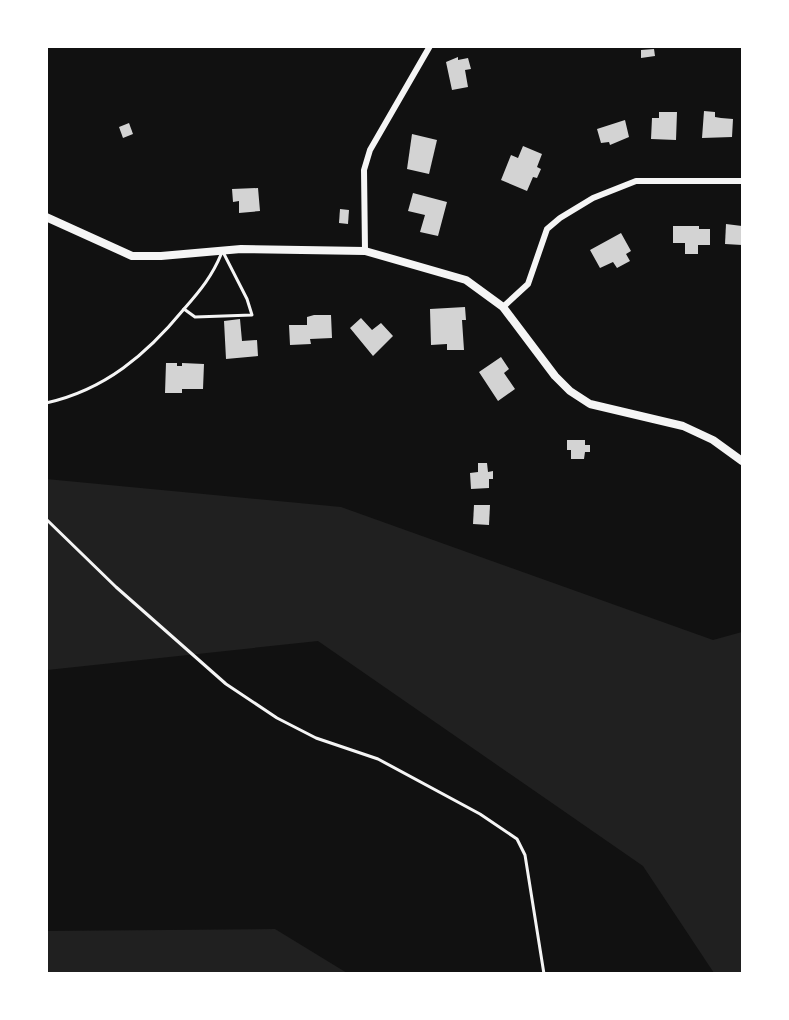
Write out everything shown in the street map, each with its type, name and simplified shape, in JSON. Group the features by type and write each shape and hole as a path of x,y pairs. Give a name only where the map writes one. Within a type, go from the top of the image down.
{"street":[{"path":"364,251 364,170 370,150 430,46"},
{"path":"503,307 528,284 548,229 560,218 593,198 636,181 742,181"},
{"path":"46,218 132,255 161,256 223,250 364,251 466,280 503,307 555,376 570,392 591,404 683,426 713,440 742,461"}],"lane":[{"path":"46,403 92,388 146,352 214,274 223,250"},
{"path":"184,309 195,317 252,315 247,299 223,250"},
{"path":"46,519 116,587 226,684 277,718 316,738 378,759 480,814 516,839 525,855 544,974"}],"shaded area":[{"path":"46,479 341,507 713,640 742,632 742,973 714,973 643,866 318,641 47,670"},
{"path":"275,929 347,973 47,973 47,931"}],"building":[{"path":"654,49 655,56 641,58 641,50"},
{"path":"458,57 458,60 468,58 471,69 465,70 468,87 452,90 446,62"},
{"path":"704,111 715,112 715,117 733,119 732,137 702,138"},
{"path":"659,112 677,112 676,140 651,139 652,118 659,118"},
{"path":"625,120 629,137 610,145 609,142 601,143 597,129"},
{"path":"129,123 133,134 123,138 119,127"},
{"path":"412,134 437,140 429,174 407,169"},
{"path":"523,146 542,154 537,167 541,169 537,178 533,177 527,191 501,180 511,155 518,158"},
{"path":"258,188 260,211 239,213 239,201 233,202 232,189"},
{"path":"413,193 447,202 438,236 420,232 425,215 408,211"},
{"path":"340,209 349,210 348,224 339,223"},
{"path":"726,224 742,226 742,245 725,244"},
{"path":"673,226 699,226 699,229 710,229 710,245 698,245 698,254 685,254 685,243 673,243"},
{"path":"621,233 631,251 626,254 630,261 617,268 613,262 600,268 590,250"},
{"path":"465,307 466,320 462,320 464,350 447,350 447,344 431,345 430,309"},
{"path":"331,315 332,338 310,339 311,344 290,345 289,325 307,325 307,317"},
{"path":"361,318 372,330 381,323 393,336 373,356 350,328"},
{"path":"240,319 242,341 257,340 258,356 226,359 224,321"},
{"path":"501,357 509,369 504,373 515,389 498,401 479,372"},
{"path":"166,363 177,363 177,366 182,366 182,363 204,364 203,389 182,389 182,393 165,393"},
{"path":"567,440 585,440 585,445 590,445 590,452 585,452 584,459 571,459 571,450 567,450"},
{"path":"478,463 487,463 488,472 493,471 493,479 489,479 489,488 471,489 470,473 478,472"},
{"path":"474,505 490,505 489,525 473,524"}]}
